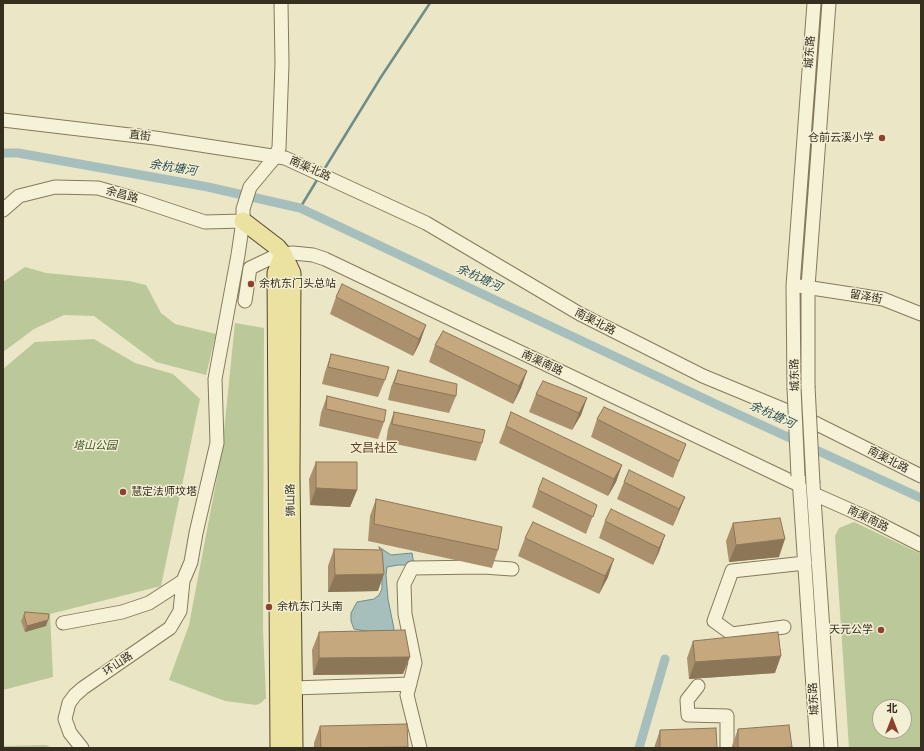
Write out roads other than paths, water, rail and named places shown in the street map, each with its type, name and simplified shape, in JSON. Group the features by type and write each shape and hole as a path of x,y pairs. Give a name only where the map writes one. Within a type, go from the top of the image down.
{"main road":[{"name":"狮山路","path":"243,215 283,254 292,273 291,483 294,748"},
{"name":"狮山路","path":"279,748 276,273 283,254"}],"street":[{"path":"276,157 279,148 282,64 281,3"},
{"name":"城东路","path":"814,3 794,286 794,388 817,748"},
{"name":"城东路","path":"829,3 808,287 808,386 831,748"},
{"name":"直街","path":"3,120 155,138 276,157"},
{"name":"环山路","path":"82,748 70,733 65,719 69,703 75,694 170,628 180,611 183,581 191,562 196,533 217,443 215,379 243,215 250,187 276,157"},
{"name":"南渠北路","path":"276,157 285,158 301,164 426,223 580,314 703,376 809,420 921,476"},
{"name":"余昌路","path":"3,210 19,196 56,187 98,188 205,222 243,215"},
{"name":"南渠南路","path":"283,254 293,253 312,255 324,259 799,480"},
{"path":"245,301 250,268 283,254"},
{"name":"留泽街","path":"794,286 883,299 921,314"},
{"name":"南渠南路","path":"814,489 921,545"},
{"path":"784,627 732,634 714,621 732,570 805,563"},
{"path":"420,748 407,695 415,662 405,614 404,584 412,568 484,567 512,569"},
{"path":"63,623 122,612 149,603 183,581"},
{"path":"293,688 410,684"},
{"path":"698,686 687,700 688,715 727,716 727,748"}],"water":[{"path":"379,547 391,555 412,553 414,565 387,567 386,575 388,599 394,629 391,635 354,629 351,621 351,613 357,602 374,599 379,595 382,589 382,559"}],"waterway":[{"path":"325,168 381,77 430,3"},
{"name":"余杭塘河","path":"3,153 18,153 208,187 300,208 720,406 921,498"},
{"path":"300,208 317,180"},
{"path":"639,748 665,659"}],"place":[{"name":"仓前云溪小学","path":"882,138"},
{"name":"余杭东门头总站","path":"251,284"},
{"name":"慧定法师坟塔","path":"123,492"},
{"name":"余杭东门头南","path":"269,607"},
{"name":"天元公学","path":"881,630"}],"district":[{"name":"文昌社区","path":"374,449"}],"park label":[{"name":"塔山公园","path":"95,446"}]}
